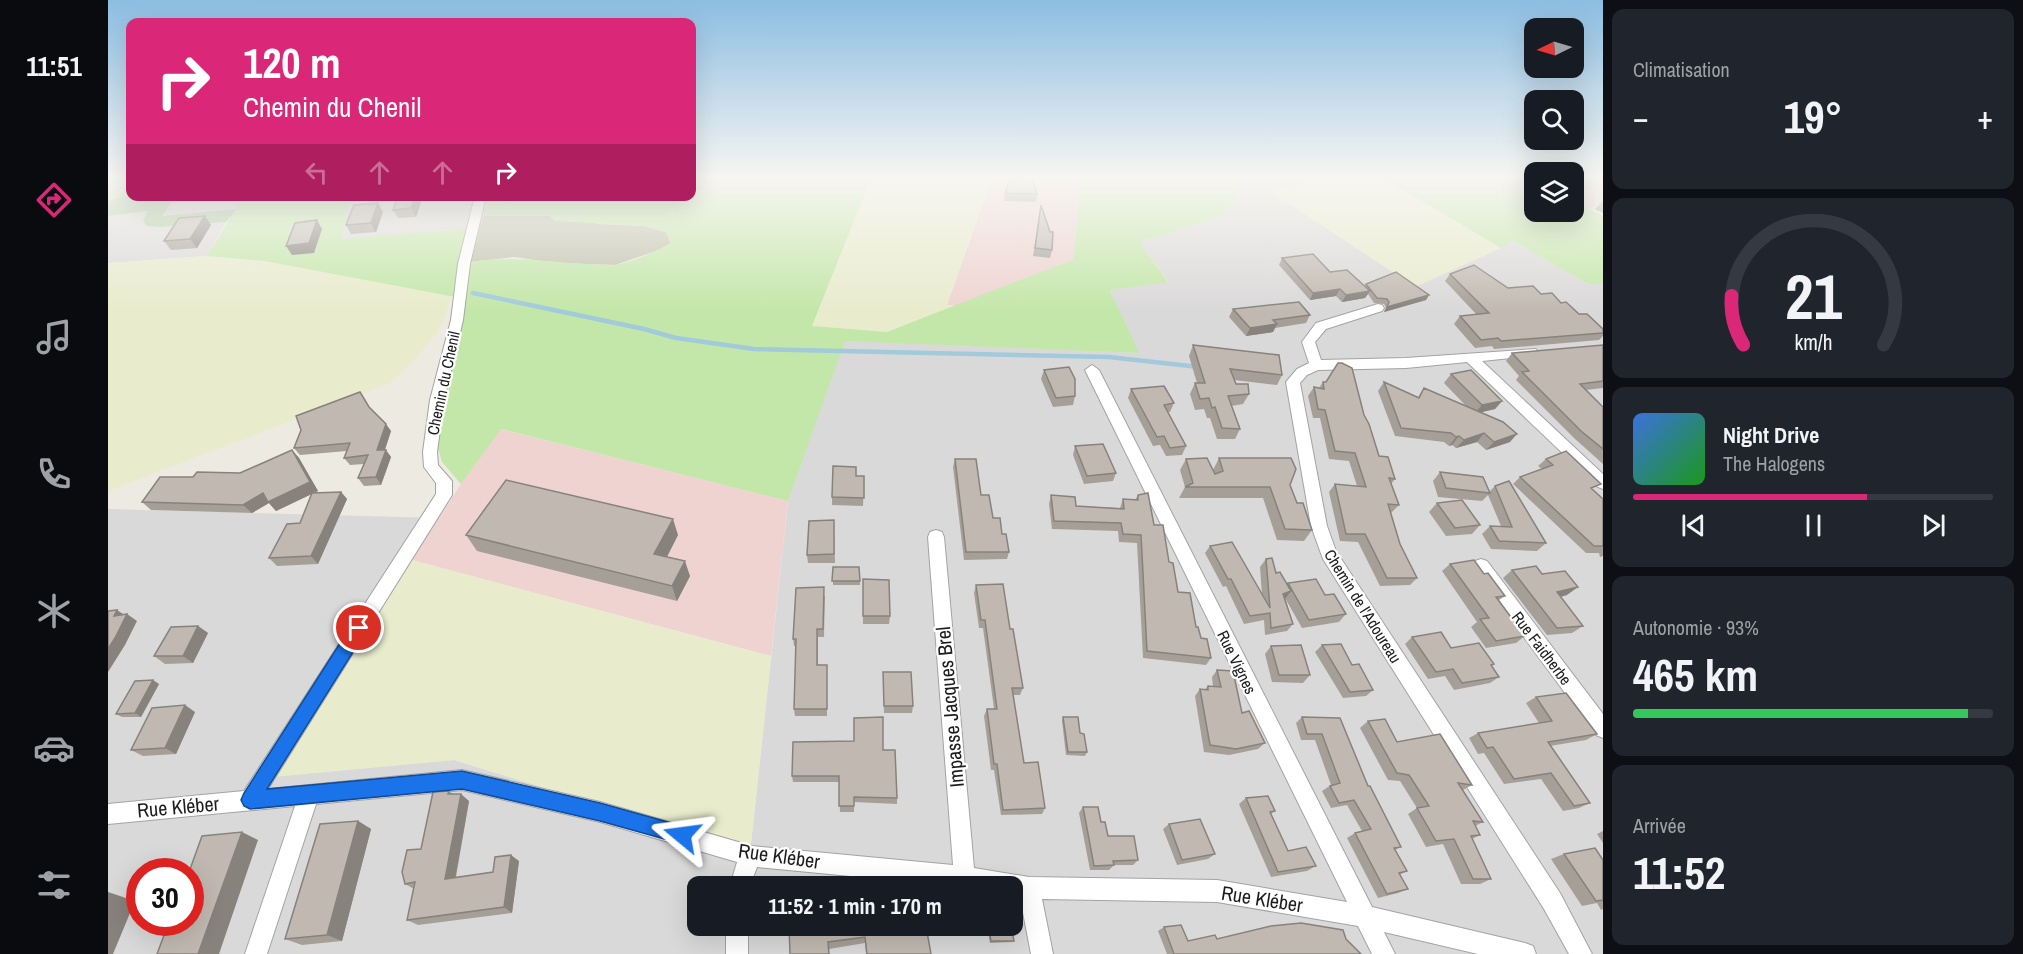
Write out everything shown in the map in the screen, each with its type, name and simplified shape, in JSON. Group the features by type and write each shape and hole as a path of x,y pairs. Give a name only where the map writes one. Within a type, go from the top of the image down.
{"street":[{"name":"Chemin du Chenil","path":"250,800 444,495 444,481 431,467 430,452 436,400 457,320 464,264 475,223"},
{"path":"1378,308 1321,326 1308,342 1316,365 1406,363 1548,351"},
{"path":"1470,357 1603,483"},
{"name":"Chemin de l'Adoureau","path":"1316,365 1302,372 1293,382 1319,526 1329,554 1545,891 1581,954"},
{"name":"Rue Vignes","path":"1092,370 1384,954"},
{"name":"Impasse Jacques Brel","path":"936,537 964,876"},
{"name":"Rue Faidherbe","path":"1480,566 1603,729"},
{"name":"Rue Kléber","path":"108,814 462,780 600,812 752,856 954,876"},
{"path":"256,954 309,794"},
{"path":"742,876 752,856"},
{"name":"Rue Kléber","path":"1023,887 1217,891 1364,916 1525,954"},
{"path":"1029,888 1042,954"},
{"path":"737,936 737,954"}],"shaded area":[{"path":"108,223 157,223 160,227 226,223 207,256 108,263"},
{"path":"345,223 481,223 480,228 340,240"},
{"path":"481,223 592,223 644,226 666,232 671,243 659,250 615,265 556,263 514,257 470,262"},
{"path":"853,223 976,223 947,305 958,306 887,332 812,326"},
{"path":"976,223 1077,223 1074,259 958,306 947,305"},
{"path":"1201,223 1398,223 1501,248 1513,241 1588,284 1603,284 1603,954 108,954 108,509 440,518 275,776 454,760 607,807 751,844 789,493 845,340 1138,353 1110,290 1168,281 1140,242"},
{"path":"1318,223 1458,223 1501,248 1415,287"},
{"path":"207,256 265,261 451,296 446,315 437,333 416,358 390,383 108,491 108,263"},
{"path":"500,429 788,501 771,656 412,560"},
{"path":"412,560 771,656 751,844 607,807 454,760 274,777"}],"green space":[{"path":"144,223 219,223 160,227 147,226"},
{"path":"227,223 345,223 341,239 480,228 471,262 515,259 614,265 629,262 671,243 666,232 644,226 582,223 853,223 812,326 887,332 1074,259 1077,223 1201,223 1140,242 1168,282 1110,290 1139,353 845,341 788,501 501,429 461,484 442,462 437,445 466,299 265,261 207,256"},
{"path":"1458,223 1603,223 1603,284 1588,284 1513,241 1501,248"}],"building":[{"path":"176,223 201,223 190,239 164,241"},
{"path":"295,223 316,223 309,243 286,246"},
{"path":"347,223 371,223 371,223 346,225"},
{"path":"1039,223 1047,223 1050,232 1053,232 1052,250 1035,248"},
{"path":"1313,254 1330,272 1347,270 1370,291 1346,295 1340,289 1313,293 1282,258"},
{"path":"1474,265 1508,288 1533,286 1541,294 1552,293 1561,303 1566,302 1579,314 1587,314 1603,329 1603,333 1501,341 1498,338 1481,340 1460,316 1489,313 1450,274"},
{"path":"1396,272 1429,295 1387,307 1389,302 1387,299 1377,298 1366,284"},
{"path":"1299,302 1310,315 1273,320 1277,324 1250,328 1233,309"},
{"path":"1193,345 1279,355 1282,375 1230,369 1236,384 1248,384 1249,394 1228,396 1240,429 1222,428 1215,407 1212,408 1209,398 1200,399 1195,383 1205,383"},
{"path":"1603,345 1603,381 1580,384 1603,407 1603,449 1581,431 1522,372 1529,371 1512,353"},
{"path":"1338,363 1352,368 1364,415 1379,456 1388,457 1395,479 1389,478 1399,505 1388,504 1400,544 1417,578 1387,578 1365,534 1346,534 1335,484 1366,487 1355,453 1335,451 1325,410 1318,409 1314,387 1324,389 1323,382 1326,382"},
{"path":"1069,367 1075,379 1075,396 1056,398 1044,370"},
{"path":"1471,370 1502,401 1482,405 1451,374"},
{"path":"1384,382 1419,398 1424,388 1503,422 1517,434 1494,442 1484,433 1464,440 1451,433 1401,428"},
{"path":"1164,386 1174,403 1164,405 1186,446 1170,448 1164,436 1157,437 1131,389"},
{"path":"360,392 369,407 386,424 377,450 386,450 376,477 358,478 368,455 344,458 350,443 294,448 301,430 296,416"},
{"path":"1103,444 1116,473 1087,476 1075,446"},
{"path":"292,450 310,482 268,502 263,493 243,505 142,502 160,477 193,477 197,472 240,473"},
{"path":"1566,451 1601,484 1591,488 1603,499 1603,546 1594,546 1520,477 1553,465 1546,459"},
{"path":"1207,458 1215,474 1223,471 1219,458 1291,458 1296,469 1290,485 1297,503 1303,503 1312,530 1285,529 1270,487 1185,487 1193,483 1186,459"},
{"path":"955,459 976,459 981,495 989,495 993,518 1000,518 1002,534 1006,534 1009,552 966,552"},
{"path":"833,466 856,467 856,476 864,476 864,498 832,497"},
{"path":"1440,472 1483,477 1490,493 1446,488"},
{"path":"506,480 673,519 654,554 685,561 672,586 466,535"},
{"path":"1509,481 1546,543 1499,541 1490,526 1512,527 1495,486"},
{"path":"341,492 311,556 269,558 287,524 300,523 312,493"},
{"path":"1148,493 1154,525 1163,525 1169,562 1173,563 1178,592 1190,593 1196,627 1198,627 1201,638 1207,639 1211,658 1147,651 1141,535 1123,534 1121,523 1054,521 1051,495 1075,497 1076,506 1124,509 1123,499 1138,500 1138,495"},
{"path":"1462,500 1480,525 1455,528 1437,503"},
{"path":"834,520 834,554 807,555 809,521"},
{"path":"1232,542 1270,608 1266,559 1272,558 1276,573 1280,572 1291,591 1283,594 1293,624 1271,628 1270,613 1250,616 1231,579 1228,579 1210,546"},
{"path":"1474,560 1484,574 1488,573 1505,596 1496,597 1525,636 1496,641 1480,619 1489,618 1450,564"},
{"path":"1536,566 1542,574 1565,571 1578,587 1557,592 1583,626 1557,628 1512,570"},
{"path":"833,567 859,567 860,581 832,581"},
{"path":"863,579 889,580 890,616 863,616"},
{"path":"1316,579 1325,595 1334,594 1346,614 1309,620 1288,583"},
{"path":"1003,584 1023,688 1012,688 1024,763 1038,762 1045,808 1003,810 997,764 994,764 987,709 997,709 985,620 981,620 976,585"},
{"path":"824,587 823,629 817,629 817,665 827,665 827,709 794,709 796,639 793,639 796,588"},
{"path":"117,610 114,616 127,614 108,649 108,611"},
{"path":"198,626 183,656 154,656 171,627"},
{"path":"1441,632 1451,648 1479,643 1494,664 1491,665 1499,677 1462,683 1453,669 1436,672 1412,637"},
{"path":"1341,644 1352,665 1359,664 1373,690 1350,692 1322,645"},
{"path":"1301,645 1310,675 1279,675 1271,646"},
{"path":"1217,670 1233,671 1242,713 1249,711 1265,743 1236,749 1210,745 1200,689 1208,690 1208,686 1221,687"},
{"path":"883,672 911,672 913,706 884,706"},
{"path":"153,680 135,713 116,714 135,681"},
{"path":"1566,693 1597,734 1548,742 1590,803 1574,806 1551,773 1514,779 1493,747 1487,748 1478,733 1552,721 1536,697"},
{"path":"185,705 165,748 131,750 152,708"},
{"path":"883,717 883,750 895,750 897,798 854,797 854,806 839,806 839,776 792,776 793,742 854,741 854,718"},
{"path":"1063,717 1078,717 1080,733 1084,734 1087,752 1068,752"},
{"path":"1302,717 1340,718 1368,786 1401,847 1394,848 1407,871 1399,873 1408,889 1387,894 1355,833 1371,829 1354,800 1339,803 1330,786 1340,783 1322,734 1307,734"},
{"path":"1385,719 1397,742 1440,734 1472,785 1458,783 1483,822 1473,821 1480,835 1471,836 1491,879 1473,879 1454,839 1436,841 1417,808 1429,806 1409,775 1397,773 1368,721"},
{"path":"449,791 448,794 461,794 445,879 493,872 495,857 511,855 504,907 407,920 415,882 405,884 402,872 407,850 421,849 433,792"},
{"path":"1268,796 1275,811 1270,812 1288,851 1306,847 1316,866 1278,872 1246,798"},
{"path":"1083,807 1098,807 1101,822 1105,822 1108,836 1134,836 1138,860 1113,861 1114,865 1094,866"},
{"path":"1200,819 1215,854 1182,860 1169,824"},
{"path":"358,821 327,935 285,939 320,824"},
{"path":"242,832 198,954 157,954 164,936 204,936 204,858 194,858 202,836"},
{"path":"1595,848 1603,860 1603,900 1596,901 1564,854"},
{"path":"1301,923 1343,930 1346,939 1361,954 1174,954 1164,927 1181,925 1188,941 1215,935 1217,939 1271,926"},
{"path":"789,936 928,936 931,954 867,954 865,937 828,942 829,954 790,954"},
{"path":"990,936 1013,936 1014,941 991,941"}],"waterway":[{"path":"473,293 644,329 676,338 754,349 1109,357 1199,367"}],"route":[{"path":"359,628 250,800 462,780 600,812 682,835"}]}
